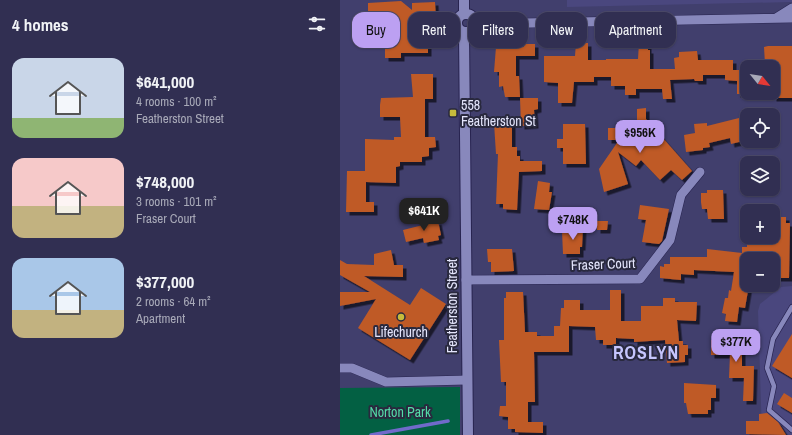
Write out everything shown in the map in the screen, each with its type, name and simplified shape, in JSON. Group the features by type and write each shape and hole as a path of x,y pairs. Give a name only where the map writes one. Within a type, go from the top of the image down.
{"main road":[{"path":"464,0 464,14"},
{"path":"464,14 468,16"},
{"path":"464,14 458,18 456,24 459,30 464,33 468,32"},
{"name":"Featherston Street","path":"464,33 468,435"}],"street":[{"path":"776,18 792,8"},
{"path":"528,23 792,18"},
{"name":"Fraser Court","path":"466,280 640,279 670,240 681,195 700,172"},
{"path":"340,368 352,368 386,382 467,380"}],"lane":[{"path":"792,307 773,339 767,368 774,386 769,410 792,430"}],"shaded area":[{"path":"567,0 792,0 792,2 567,7"},
{"path":"792,286 792,435 762,435 758,311 760,304 775,292 780,292 781,287"}],"green space":[{"name":"Norton Park","path":"460,387 460,435 340,435 340,388"}],"building":[{"path":"401,1 412,10 412,3 435,2 436,12 408,12 408,48 428,48 428,53 401,53 401,58 385,58 385,48 400,48 400,12 368,12 368,3"},
{"path":"587,43 588,60 638,59 639,48 648,48 648,50 650,50 650,69 675,69 674,58 679,57 679,52 697,51 698,60 733,60 733,70 740,70 740,94 737,94 737,81 725,80 725,75 703,75 703,81 695,81 694,79 670,80 672,99 663,99 662,89 636,89 636,95 625,95 625,86 611,86 611,77 594,77 594,82 574,82 572,103 558,103 558,83 544,82 544,56 575,56 576,48 587,48"},
{"path":"528,44 535,44 535,56 516,56 516,76 519,76 520,97 505,97 503,86 499,87 499,72 494,72 496,48 528,48"},
{"path":"792,46 792,98 780,98 780,60 765,60 764,47"},
{"path":"411,74 433,74 433,99 425,99 425,137 435,137 436,147 429,148 429,156 422,157 422,162 400,162 400,166 396,167 396,183 366,182 366,202 374,202 374,212 346,212 347,171 365,171 365,139 394,140 394,137 401,137 400,117 380,117 381,98 413,97"},
{"path":"520,98 538,98 538,109 534,110 535,125 521,126"},
{"path":"646,108 646,119 692,171 682,180 671,170 660,180 641,160 636,166 618,152 628,184 604,192 599,169 619,140 608,140 608,128 616,128 627,136 637,128 637,109"},
{"path":"740,118 740,142 731,144 730,138 709,143 710,147 703,148 703,150 686,152 684,135 695,133 694,124 707,123 707,126"},
{"path":"494,123 512,123 512,147 517,147 517,156 520,156 520,161 542,161 542,171 519,172 517,210 503,209 503,204 496,204 498,154 496,154"},
{"path":"563,124 585,124 586,164 563,164 563,148 557,148 557,139 563,139"},
{"path":"538,181 550,183 549,192 552,192 549,210 534,209"},
{"path":"707,190 723,190 724,219 708,219 707,209 702,209 701,193 707,193"},
{"path":"640,205 669,209 662,241 659,244 642,242 646,220 638,219"},
{"path":"780,217 786,217 786,223 790,223 789,278 780,278 780,252 742,252 742,247 747,247 747,244 780,244"},
{"path":"432,218 433,223 438,221 441,235 438,236 439,240 424,243 423,238 406,242 403,230 423,225 422,220"},
{"path":"597,221 608,221 607,230 597,230"},
{"path":"572,226 583,226 582,247 580,247 580,254 563,254 562,231 571,232"},
{"path":"487,249 512,249 514,271 491,272 491,262 488,262"},
{"path":"707,249 740,253 740,292 748,292 745,308 739,307 737,322 725,321 726,314 722,313 725,298 728,298 729,290 731,291 734,272 694,270 694,275 681,274 681,280 660,278 660,266 664,267 664,264 670,264 670,257 707,257"},
{"name":"Lifechurch","path":"391,250 394,265 403,265 403,277 364,276 410,305 421,288 446,304 410,360 358,328 376,299 340,306 340,292 370,292 340,275 340,260 347,264 374,265 374,254"},
{"path":"610,290 621,290 621,321 641,321 641,306 663,306 663,298 675,298 675,302 697,302 696,321 677,320 679,341 683,341 683,345 688,345 688,355 685,355 685,362 667,363 665,340 634,342 634,339 616,338 616,345 603,345 603,340 596,340 595,327 569,326 569,352 534,352 535,402 528,402 528,422 543,422 543,433 515,432 515,429 508,429 508,417 499,416 500,406 506,406 506,382 501,382 499,340 504,340 504,298 506,298 506,292 523,292 525,332 537,332 537,336 554,336 554,326 560,326 561,308 564,308 564,300 580,300 580,310 610,310"},
{"path":"792,334 792,378 772,366"},
{"path":"730,338 742,338 742,366 754,366 753,401 743,401 744,378 729,378 730,355 711,355 711,340 730,340"},
{"path":"684,383 716,385 716,398 711,398 711,410 708,410 708,414 688,414 686,403 684,403"},
{"path":"784,393 792,398 792,413 777,404"},
{"path":"767,413 778,422 786,435 746,434 746,421 759,421 759,414"}],"waterway":[{"path":"371,435 448,421"}],"place":[{"name":"558 Featherston St","path":"453,113"},
{"name":"Lifechurch","path":"401,317"}],"district":[{"name":"ROSLYN","path":"646,352"}]}
